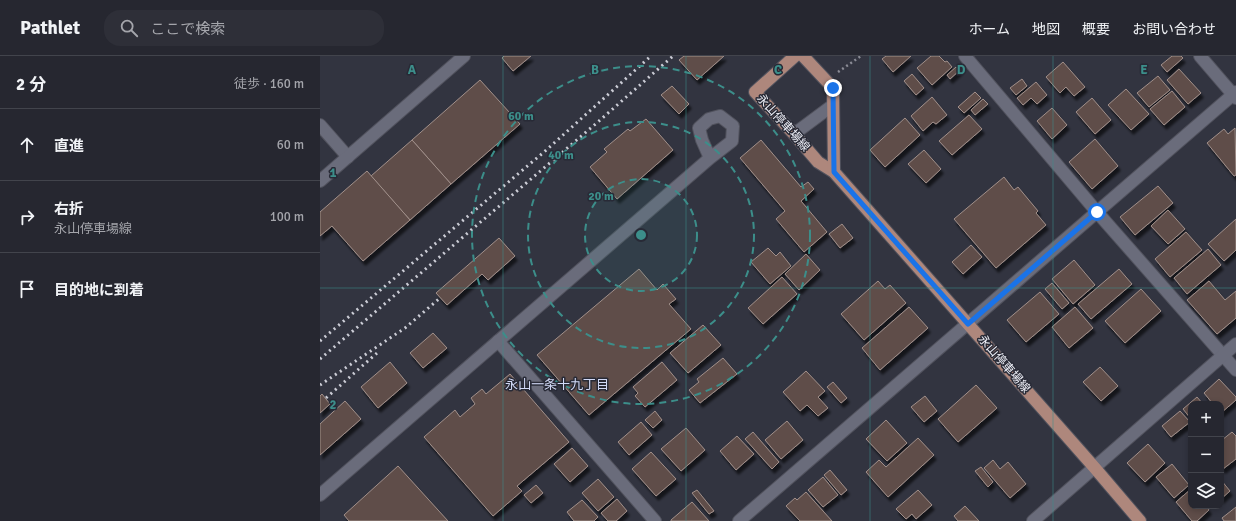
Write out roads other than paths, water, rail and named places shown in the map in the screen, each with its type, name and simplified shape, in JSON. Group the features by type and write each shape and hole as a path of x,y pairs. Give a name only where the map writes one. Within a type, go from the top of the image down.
{"main road":[{"name":"永山停車場線","path":"795,56 755,92 818,162 834,172 1140,521"},
{"path":"803,56 833,88 834,172"}],"street":[{"path":"320,181 464,56"},
{"path":"965,56 1097,212 1236,370"},
{"path":"739,521 1235,94 1200,56"},
{"path":"794,134 833,105"},
{"path":"320,124 348,157"},
{"path":"320,495 710,158"},
{"path":"498,340 655,521"},
{"path":"1032,521 1236,344"}],"railway":[{"path":"320,341 544,152 651,56"},
{"path":"320,359 673,56"},
{"path":"320,385 405,328 440,298"},
{"path":"326,398 377,353"}],"district":[{"name":"永山一条十九丁目","path":"557,385"}]}
